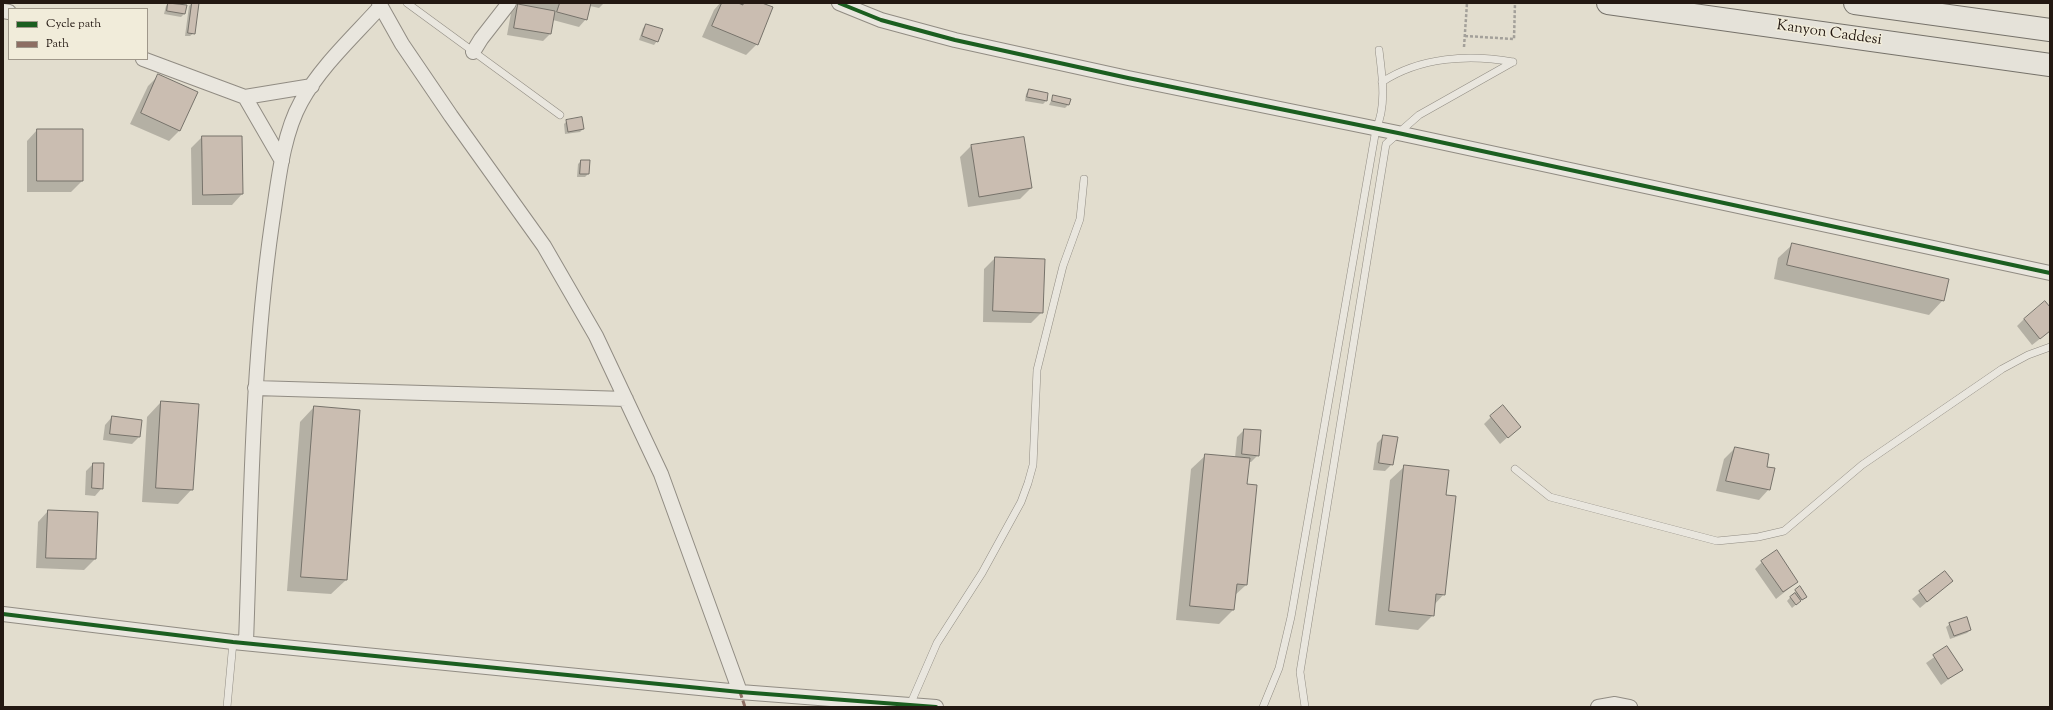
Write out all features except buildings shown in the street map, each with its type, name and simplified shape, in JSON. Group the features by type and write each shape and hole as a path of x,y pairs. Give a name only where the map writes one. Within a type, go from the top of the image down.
{"highway":[{"name":"Kanyon Caddesi","path":"1608,3 2050,65"},
{"path":"1855,3 2050,30"}],"street":[{"path":"474,52 481,39 508,3"},
{"path":"839,3 882,20 955,40 1128,78 1376,128 2050,273"},
{"path":"240,643 255,388 266,266 282,161 301,103 322,71 381,4 402,44 451,116 544,246 596,336 661,474 740,692"},
{"path":"146,60 245,97 312,86"},
{"path":"245,97 282,161"},
{"path":"255,388 626,399"},
{"path":"3,614 240,643 740,692 885,705 936,707"},
{"path":"1598,707 1615,704 1630,707"}],"lane":[{"path":"407,3 560,115"},
{"path":"1263,707 1279,668 1291,617 1376,128 1379,121 1382,82 1379,50"},
{"path":"1306,707 1300,672 1386,144 1419,115 1513,62 1496,58 1464,58 1413,66 1398,71 1382,82"},
{"path":"910,705 937,643 982,573 1021,502 1028,483 1033,465 1037,370 1063,266 1080,220 1084,179"},
{"path":"1515,469 1550,497 1717,540 1758,537 1784,531 1862,464 2002,369 2028,355 2050,347"},
{"path":"227,707 240,643"}],"path":[{"path":"1464,58 1467,3"},
{"path":"1465,36 1514,39 1515,3"}],"marked path":[{"path":"740,692 745,707"}],"cycle path":[{"path":"839,3 881,20 955,40 1128,78 1398,133 2050,273"},
{"path":"3,614 233,642 740,692 936,707"}]}
